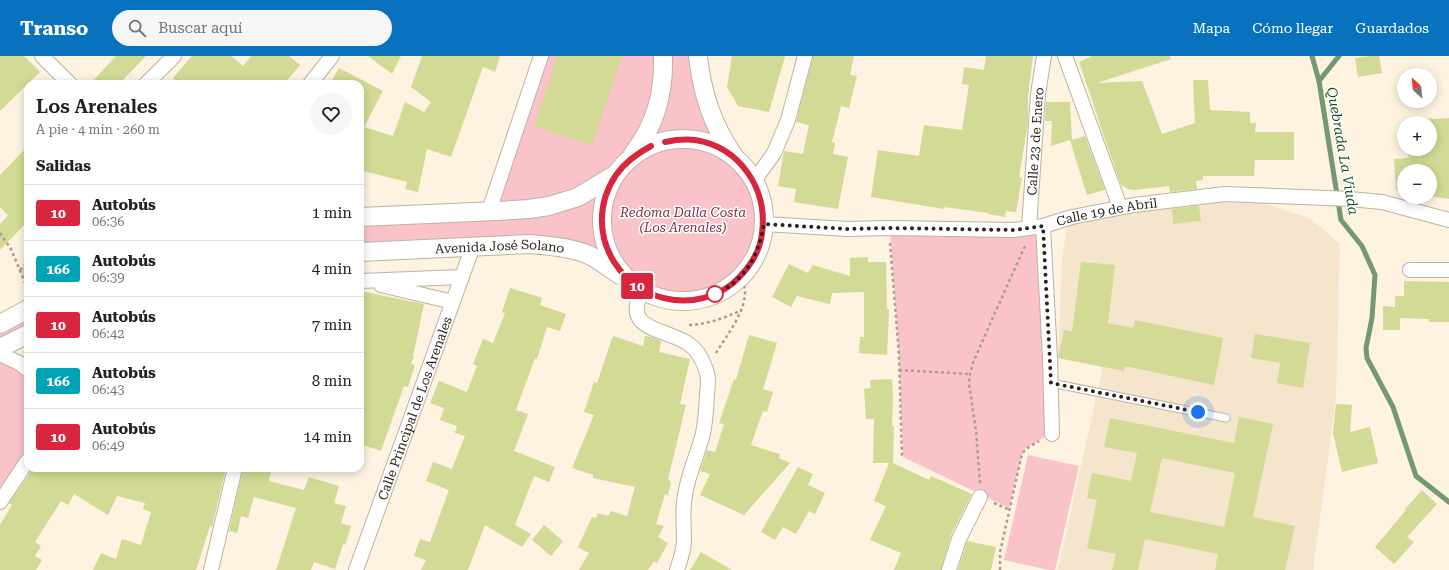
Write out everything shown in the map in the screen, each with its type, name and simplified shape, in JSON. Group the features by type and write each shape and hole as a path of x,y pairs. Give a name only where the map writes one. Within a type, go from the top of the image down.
{"street":[{"path":"42,56 66,80"},
{"path":"150,80 174,56"},
{"path":"313,80 332,56"},
{"path":"489,211 541,56"},
{"path":"664,56 664,75 657,112 648,132 621,168 609,187 604,201 602,216 606,245 612,259 620,271 636,286 636,312 640,319 646,325 655,330 683,340 690,345 702,359 706,369 708,380 706,415 685,495 683,511 684,542 677,570"},
{"path":"698,56 702,86 709,110 723,141 735,158"},
{"path":"754,181 774,153 788,120 805,56"},
{"name":"Calle 23 de Enero","path":"1029,228 1038,94 1044,56"},
{"path":"1064,56 1120,207"},
{"path":"364,216 529,209 562,202 592,189 621,168 638,153 651,146 680,139 695,140 710,144 735,158"},
{"name":"Avenida José Solano","path":"364,252 529,244 567,248 592,257 636,286 656,296 671,300 700,299 715,294 728,287 740,277 749,266 762,239 764,224 760,195 754,181 746,169 735,158"},
{"name":"Calle 19 de Abril","path":"764,224 848,229 889,228 1014,230 1043,226 1072,217 1120,207 1225,194 1350,199 1382,202 1449,220"},
{"path":"1043,226 1051,383 1052,434"},
{"name":"Calle Principal de Los Arenales","path":"356,570 473,246"},
{"path":"1410,270 1449,270"},
{"path":"364,281 462,277"},
{"path":"364,281 453,302"},
{"path":"0,324 24,311"},
{"path":"0,348 24,336"},
{"path":"0,354 24,367"},
{"path":"0,502 24,466"},
{"path":"211,570 234,472"},
{"path":"949,570 959,539 980,497"}],"lane":[{"path":"1051,383 1226,418"}],"path":[{"path":"980,497 976,430 969,384 970,374 987,330 1024,248 1043,226"},
{"path":"889,228 899,370 902,458"},
{"path":"0,233 11,249 24,280"},
{"path":"20,270 24,266"},
{"path":"706,369 742,310 745,293 740,277"},
{"path":"686,325 703,324 721,320 742,310"},
{"path":"899,370 970,374"},
{"path":"1000,570 1000,552 1022,454 1026,449 1052,434"}],"shaded area":[{"path":"1231,200 1260,202 1311,219 1340,244 1336,399 1313,570 1058,570 1103,367 1058,358 1062,259 1068,221 1133,211 1171,208 1171,202"}],"green space":[{"name":"Redoma Dalla Costa (Los Arenales)","path":"541,56 698,56 735,158 754,182 762,204 763,226 758,247 749,265 734,281 716,292 695,299 672,300 660,298 636,287 604,265 581,252 364,252 364,217 489,211"},
{"path":"1043,226 1051,433 1026,448 1022,454 1009,508 903,457 899,355 890,230"},
{"path":"24,266 24,280 20,270"},
{"path":"24,311 24,336 0,348 0,324"},
{"path":"0,354 24,368 24,466 0,502"},
{"path":"1028,455 1079,466 1055,570 1004,560"}],"building":[{"path":"0,56 24,56 40,72 32,80 24,80 24,88 0,111"},
{"path":"116,56 146,56 123,80 94,80"},
{"path":"192,56 231,56 243,66 251,56 289,56 300,65 287,80 175,80 173,78"},
{"path":"368,56 401,56 392,74"},
{"path":"422,56 500,56 495,72 483,67 451,157 427,149 418,192 405,189 407,182 364,171 364,127 393,136 405,102 424,112 431,102 411,87"},
{"path":"557,56 622,56 592,145 534,127"},
{"path":"732,56 785,56 769,112 738,106 727,87"},
{"path":"813,56 854,56 850,75 857,76 849,108 841,106 832,142 835,143 833,154 848,157 838,209 794,202 796,189 778,186 784,151 803,154 809,125 796,122"},
{"path":"986,56 1033,56 1028,97 1028,122 1019,177 1022,178 1016,212 1006,211 1005,217 988,213 945,207 944,209 871,197 878,150 919,156 924,125 962,130 969,85 962,84 964,67 984,70"},
{"path":"1092,56 1170,56 1171,59 1097,83 1142,81 1162,134 1195,123 1193,80 1208,80 1210,110 1250,112 1250,123 1256,123 1255,132 1294,132 1294,160 1255,160 1254,176 1203,176 1203,180 1196,181 1197,189 1170,192 1169,186 1134,190 1128,189 1121,185 1079,62"},
{"path":"1379,56 1382,73 1358,77 1355,58"},
{"path":"339,68 362,80 332,80"},
{"path":"364,81 383,91 364,127"},
{"path":"1046,102 1070,102 1072,140 1085,136 1105,190 1087,195 1070,140 1051,146 1052,121 1045,121"},
{"path":"1449,118 1449,199 1437,197 1437,164 1397,164 1396,190 1394,159 1409,158 1409,156 1437,156 1437,119"},
{"path":"24,150 24,225 0,250 0,224 8,215 0,207 0,175"},
{"path":"1199,206 1201,221 1173,224 1172,209"},
{"path":"868,257 868,262 886,262 887,309 889,309 887,355 859,353 860,337 864,337 864,292 832,293 830,304 797,296 791,307 772,297 789,264 808,273 813,265 850,276 850,258"},
{"path":"1081,262 1115,265 1108,323 1133,328 1135,320 1223,338 1214,385 1125,366 1124,371 1058,358 1064,330 1072,332"},
{"path":"1404,281 1449,282 1449,322 1429,322 1429,319 1400,318 1400,330 1383,330 1383,306 1395,307 1395,296 1404,296"},
{"path":"510,288 542,298 540,305 566,314 560,331 547,327 537,359 535,358 516,410 528,414 514,451 555,467 549,482 534,476 515,525 531,534 522,547 485,525 468,570 421,570 426,560 414,556 420,539 430,542 449,490 426,481 433,462 452,469 465,436 455,433 457,426 440,420 444,408 430,403 439,381 467,392 477,366 473,364 483,339 493,343 505,313 502,312"},
{"path":"364,292 424,304 414,356 411,364 415,365 408,387 404,386 381,451 364,445"},
{"path":"1255,334 1310,343 1303,388 1277,383 1280,363 1251,358"},
{"path":"749,335 777,343 763,389 773,392 767,412 763,411 751,445 780,454 779,458 790,463 744,515 700,495 710,474 700,471 707,450 715,452 724,424 719,423 734,379 736,380"},
{"path":"613,336 643,346 645,336 651,337 661,341 659,352 690,359 680,404 686,405 668,479 671,482 668,495 665,494 656,524 664,526 658,537 668,543 657,563 654,561 648,570 579,570 589,553 578,547 592,517 596,518 598,513 608,516 611,511 627,516 635,487 593,478 593,475 572,468 594,415 584,412 594,382 597,383"},
{"path":"892,379 892,426 894,426 893,463 929,480 931,476 972,494 951,535 941,570 894,570 901,553 870,540 886,506 874,501 889,463 873,463 874,419 866,419 864,389 871,388 870,380"},
{"path":"1336,404 1352,405 1350,432 1370,427 1378,463 1342,472 1333,433"},
{"path":"1239,417 1273,424 1253,517 1295,526 1285,570 1215,570 1218,554 1145,539 1138,570 1112,570 1116,554 1087,548 1097,500 1087,498 1092,473 1131,481 1137,453 1104,447 1110,418 1234,443","holes":["1162,458 1235,473 1224,527 1150,512"]},
{"path":"798,467 813,474 808,485 825,493 815,514 809,511 796,534 783,527 775,540 761,532"},
{"path":"30,472 225,472 212,527 210,526 196,570 93,570 101,553 116,559 122,539 141,545 151,512 143,509 145,503 117,496 108,515 74,494 68,505 61,501 35,542 41,546 35,556 42,560 36,570 0,570 0,525 12,505 9,503"},
{"path":"242,472 271,472 269,481 304,490 309,477 339,486 334,503 346,506 341,523 351,526 345,545 343,544 335,569 314,562 311,570 276,570 296,508 254,497 248,518 241,516 237,533 229,531"},
{"path":"1422,490 1437,504 1407,537 1414,542 1394,564 1375,547"},
{"path":"544,525 563,541 551,556 532,540"},
{"path":"967,541 996,547 991,570 958,570"},
{"path":"701,552 732,570 690,570"}],"waterway":[{"name":"Quebrada La Viuda","path":"1312,56 1319,81 1341,220 1362,246 1375,275 1372,318 1366,348 1367,358 1393,407 1416,476 1449,502"},
{"name":"Quebrada La Viuda","path":"1319,81 1339,56"}],"bus line":[{"name":"10","path":"651,146 638,153 626,163 609,187 604,201 602,216 606,245 612,259 620,271 630,282 643,290 656,296 671,300 700,299 715,294 728,287 740,277 749,266 762,239 764,224 760,195 754,181 746,169 735,158 723,150 710,144 695,140 680,139 665,142"}],"route":[{"path":"715,294 728,287 740,277 749,266 762,239 764,224 848,229 889,228 979,230 1014,230 1043,226 1051,383 1198,412"}]}
